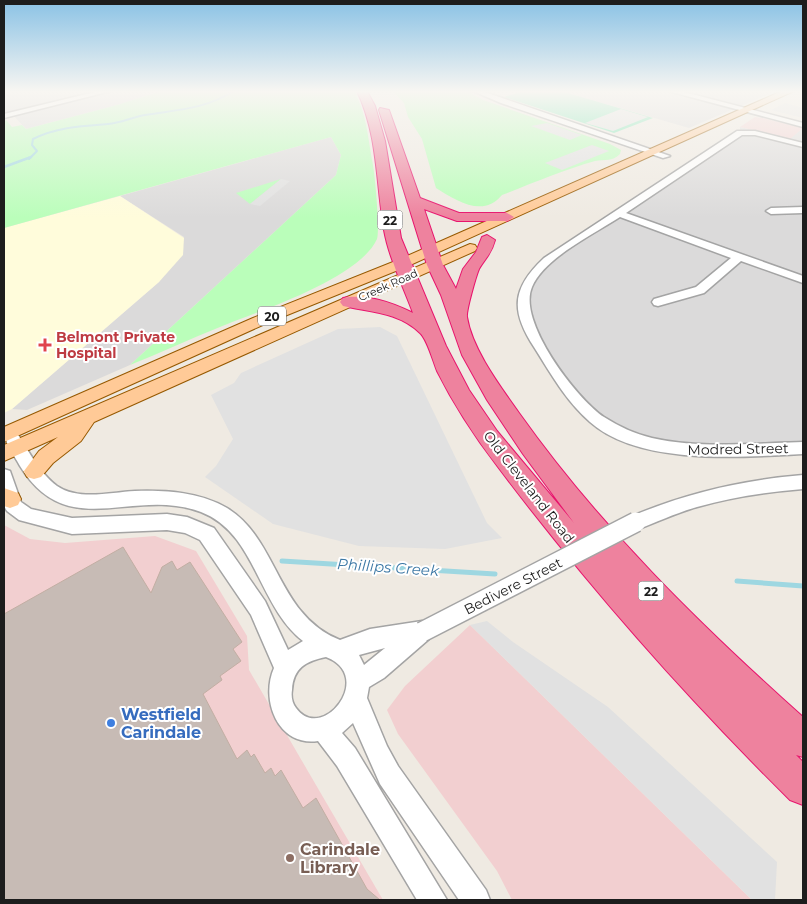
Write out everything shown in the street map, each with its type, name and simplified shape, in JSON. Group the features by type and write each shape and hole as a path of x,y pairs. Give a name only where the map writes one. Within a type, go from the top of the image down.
{"highway":[{"name":"Old Cleveland Road","path":"377,133 393,234 429,330 448,372 509,465 628,607 688,672 799,761"},
{"name":"Old Cleveland Road","path":"393,133 432,258 444,278 458,313 468,348 482,374 522,435 555,480 799,761"},
{"path":"414,201 456,217 506,217"},
{"path":"458,313 468,276 474,264 484,253 487,240"},
{"path":"349,302 375,303 390,308 429,330"}],"main road":[{"name":"Creek Road","path":"8,442 88,415 349,302 506,217 697,133"},
{"name":"Creek Road","path":"432,258 487,240 666,156 708,133"},
{"path":"631,162 629,157 634,145"},
{"name":"Creek Road","path":"8,442 259,321 406,270"},
{"path":"34,471 50,453 74,436 88,415"}],"street":[{"path":"598,133 666,156"},
{"name":"Modred Street","path":"740,133 548,260 533,273 525,287 523,314 528,328 575,399 606,424 626,434 657,445 688,450 803,448"},
{"name":"Modred Street","path":"756,133 803,145"},
{"path":"771,211 803,210"},
{"path":"618,213 803,280"},
{"path":"658,302 700,290 740,256"},
{"path":"8,442 51,490 68,498 105,501 160,498 192,502 208,507 233,522 250,544 289,613 349,659 355,669 357,690 378,755 389,775 476,900"},
{"path":"4,476 7,498 14,506 25,515 54,524 72,526 167,522 187,525 207,534 219,549 268,626 286,667"},
{"name":"Bedivere Street","path":"357,690 376,670 422,632 636,522 664,509 730,490 803,482"},
{"name":"Bedivere Street","path":"334,649 370,640 422,632"},
{"path":"334,649 315,647 304,650 286,667 278,692 280,706 286,717 296,726 309,730 323,729 343,718 357,690"},
{"path":"323,729 346,757 433,900"}],"shaded area":[{"path":"551,133 577,133 582,135 570,140"},
{"path":"740,133 768,133 790,138 796,133 803,133 803,448 688,450 657,445 586,410 528,328 523,299 533,273"},
{"path":"766,133 797,133 790,139"},
{"path":"331,137 341,155 336,175 130,365 27,410 12,409 159,282 184,237 120,196"},
{"path":"592,145 609,151 562,170 545,163"},
{"path":"281,179 290,181 260,206 250,204"},
{"name":"Belmont Private Hospital","path":"120,196 184,238 183,255 159,282 12,409 4,413 4,228"},
{"path":"380,327 397,336 487,523 502,538 445,549 359,546 273,524 205,477 216,466 233,439 211,395 234,383 241,373 338,329"},
{"name":"Westfield Carindale","path":"4,525 30,539 65,543 155,536 196,551 247,636 249,670 383,900 4,900"},
{"path":"487,621 513,642 608,707 777,862 775,900 752,900 470,625"},
{"path":"470,625 752,900 512,900 497,871 398,734 387,710 405,686"}],"green space":[{"path":"4,133 368,133 377,201 378,234 377,239 367,254 330,280 306,292 130,365 336,175 341,155 331,137 4,228"},
{"path":"418,133 579,133 610,144 621,150 617,157 571,168 502,195 495,202 478,206 461,202 436,188 422,139"},
{"path":"281,179 250,204 236,193"}],"building":[{"name":"Westfield Carindale","path":"123,547 151,593 162,567 172,561 177,570 190,562 242,642 233,649 241,661 220,676 222,680 203,694 237,759 247,750 251,757 254,754 265,773 271,768 275,776 281,770 303,808 316,798 367,889 380,900 4,900 4,614"}],"waterway":[{"name":"Phillips Creek","path":"31,157 37,151 32,145 33,139 47,133"},
{"name":"Phillips Creek","path":"4,167 31,157"},
{"name":"Phillips Creek","path":"282,561 495,574"},
{"name":"Phillips Creek","path":"737,581 803,586"}],"place":[{"name":"Belmont Private Hospital","path":"45,345"},
{"name":"Westfield Carindale","path":"111,723"},
{"name":"Carindale Library","path":"290,858"}]}
